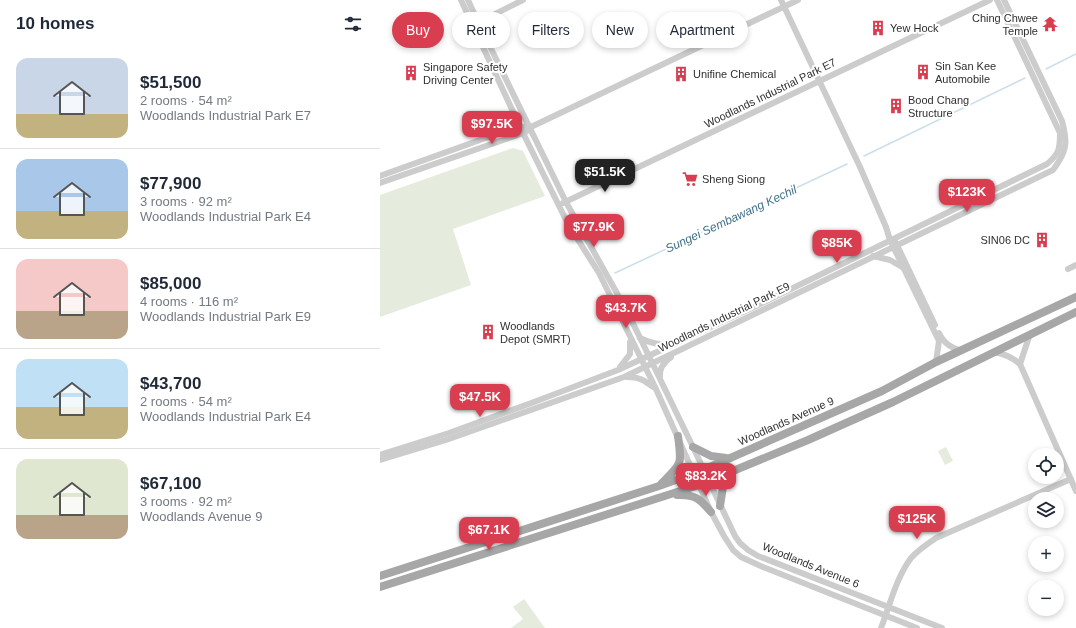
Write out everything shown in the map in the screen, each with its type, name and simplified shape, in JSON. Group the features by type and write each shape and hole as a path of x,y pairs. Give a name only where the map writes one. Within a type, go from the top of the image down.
{"main road":[{"name":"Woodlands Avenue 9","path":"380,576 659,486 703,470 882,390 936,362 1076,297"},
{"path":"380,588 699,485 893,402 1076,312"},
{"path":"659,486 680,463 678,436"},
{"path":"693,447 710,456 729,458"},
{"path":"720,506 722,489 729,472"},
{"path":"665,497 692,495 698,498 711,512"}],"street":[{"path":"461,0 468,12"},
{"path":"468,0 472,12"},
{"path":"499,12 523,0"},
{"path":"781,0 854,153 886,228 942,339 950,346 962,351"},
{"path":"380,176 531,127 798,0"},
{"name":"Woodlands Industrial Park E7","path":"563,204 990,0"},
{"path":"997,0 1060,133 1059,158"},
{"path":"1004,0 1062,121 1066,136 1066,146 1059,158"},
{"path":"487,48 496,76 513,112 549,184 563,204"},
{"path":"488,51 503,73 531,127 556,181 563,204"},
{"path":"496,76 503,73"},
{"path":"513,112 520,108"},
{"path":"380,184 522,130"},
{"path":"533,152 540,149"},
{"name":"Woodlands Industrial Park E9","path":"380,460 446,440 562,395 641,360 893,242 1053,170 1059,158"},
{"path":"549,184 556,181"},
{"name":"Woodlands Avenue 6","path":"563,204 568,224 599,273 656,389 711,512 733,550 741,557 886,617 917,628"},
{"name":"Woodlands Avenue 6","path":"563,204 628,313 720,506 740,543 758,556 890,606 942,628"},
{"path":"893,242 902,267 939,341 936,362"},
{"name":"Woodlands Industrial Park E9","path":"380,455 562,395 624,377 873,256 893,242"},
{"path":"873,256 890,260 902,267"},
{"path":"1068,268 1076,264"},
{"path":"1020,364 1030,334"},
{"path":"618,370 630,354 630,337"},
{"path":"640,338 649,343 671,345"},
{"path":"661,381 660,371 665,362 680,350"},
{"path":"994,352 1012,357 1020,364 1076,491"},
{"path":"624,377 638,377 645,380 656,389"},
{"path":"881,628 905,567 924,546 936,538 1071,479"}],"shaded area":[{"path":"513,148 523,151 545,196 453,229 471,285 380,317 380,195"},
{"path":"946,447 953,461 945,465 938,451"},
{"path":"524,599 545,628 511,628 523,619 513,607"}],"waterway":[{"name":"Sungei Sembawang Kechil","path":"1046,69 1076,54"},
{"name":"Sungei Sembawang Kechil","path":"864,156 1025,78"},
{"name":"Sungei Sembawang Kechil","path":"615,273 847,164"}],"place":[{"name":"Ching Chwee Temple","path":"1050,24"},
{"name":"Yew Hock","path":"878,28"},
{"name":"Sin San Kee Automobile","path":"923,72"},
{"name":"Singapore Safety Driving Center","path":"411,73"},
{"name":"Unifine Chemical","path":"681,74"},
{"name":"Bood Chang Structure","path":"896,106"},
{"name":"Sheng Siong","path":"690,179"},
{"name":"SIN06 DC","path":"1042,240"},
{"name":"Woodlands Depot (SMRT)","path":"488,332"}]}
